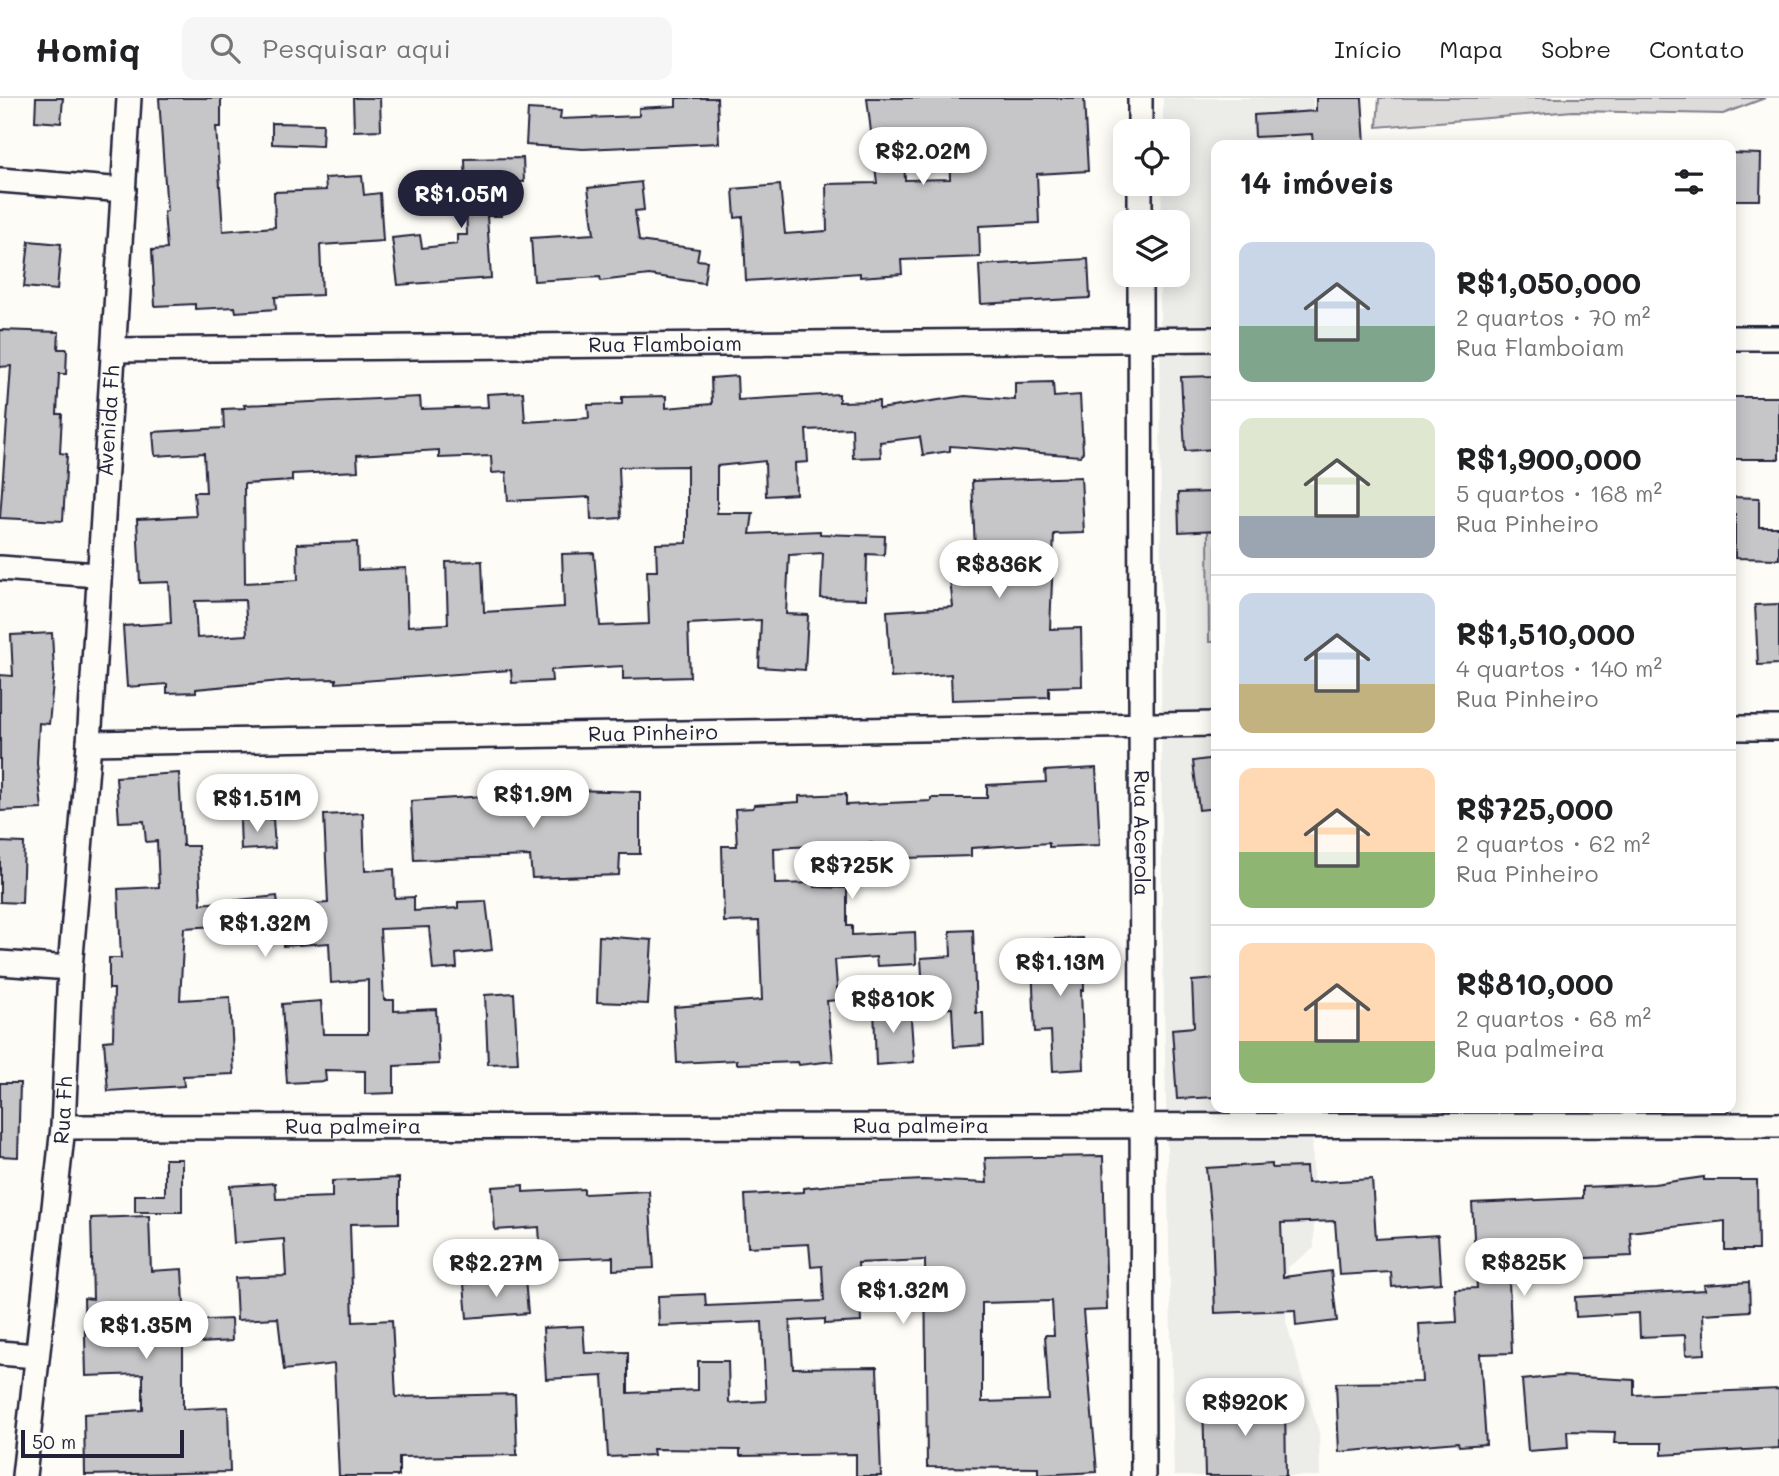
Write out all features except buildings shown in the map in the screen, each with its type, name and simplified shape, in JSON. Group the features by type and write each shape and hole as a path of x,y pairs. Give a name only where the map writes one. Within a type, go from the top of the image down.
{"street":[{"name":"Avenida Fh","path":"89,743 129,98"},
{"path":"1140,98 1140,119"},
{"path":"0,180 124,190"},
{"name":"Rua Acerola","path":"1140,287 1143,1476"},
{"path":"1736,338 1779,338"},
{"name":"Rua Flamboiam","path":"114,349 1211,340"},
{"path":"0,568 98,575"},
{"name":"Rua Pinheiro","path":"89,743 1211,724"},
{"path":"1736,728 1779,728"},
{"name":"Rua Fh","path":"24,1476 63,1127 70,968 89,743"},
{"path":"0,962 70,968"},
{"name":"Rua palmeira","path":"63,1127 1779,1125"},
{"path":"0,1353 36,1356"}],"shaded area":[{"path":"1163,98 1313,98 1313,131 1310,140 1211,140 1211,1113 1312,1113 1314,1248 1288,1267 1286,1322 1319,1433 1320,1476 1174,1476 1162,910 1160,287 1190,287 1190,210 1161,210 1162,196 1190,196 1190,119 1163,119"},
{"path":"1379,98 1765,98 1723,114 1573,111 1377,127"},
{"path":"1208,531 1211,531 1211,642"}]}
